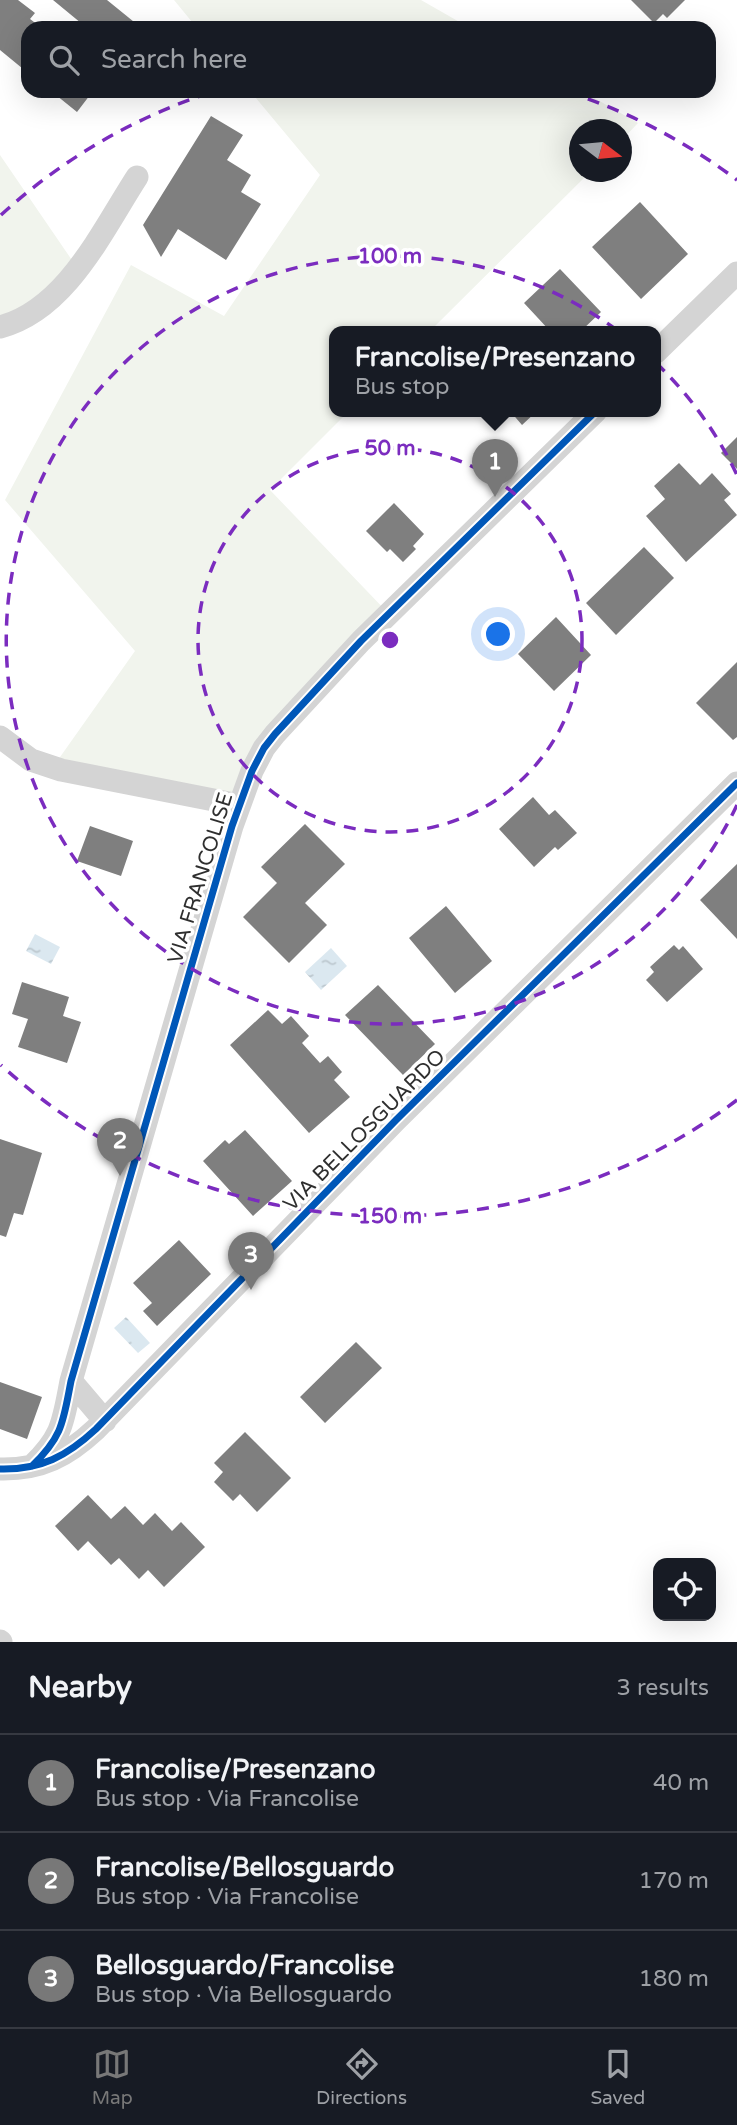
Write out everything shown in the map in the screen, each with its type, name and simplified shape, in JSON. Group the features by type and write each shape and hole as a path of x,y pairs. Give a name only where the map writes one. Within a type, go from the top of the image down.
{"street":[{"path":"0,327 33,312 55,296 136,177"},
{"path":"661,347 737,273"},
{"name":"VIA FRANCOLISE","path":"32,1466 51,1448 62,1426 71,1381 239,805 255,764 275,734 361,641 590,417"},
{"path":"0,737 31,760 61,770 239,805"},
{"name":"VIA BELLOSGUARDO","path":"0,1469 32,1466 62,1456 105,1421 396,1119 737,783"},
{"path":"71,1381 105,1421"}],"shaded area":[{"path":"174,0 421,0 458,21 191,21"},
{"path":"256,98 594,98 631,119 569,119 569,182 580,182 435,326 329,326 329,417 343,417 270,490 389,614 264,748 239,805 53,767 135,651 5,500 131,265 224,316 320,175"},
{"path":"0,155 78,269 0,325"}],"water":[{"path":"35,934 60,947 51,964 26,951"},
{"path":"331,948 347,966 321,990 305,972"},
{"path":"126,1317 150,1343 138,1353 114,1328"}],"building":[{"path":"0,0 18,0 35,13 30,19 33,21 21,21 21,67 0,50"},
{"path":"53,0 107,0 133,21 78,21"},
{"path":"631,0 685,0 667,18 663,14 656,21 652,21"},
{"path":"60,98 88,98 77,112"},
{"path":"211,116 243,135 227,160 251,175 241,192 261,204 226,260 178,229 161,257 143,225"},
{"path":"640,202 688,254 641,299 592,247"},
{"path":"560,269 601,312 586,326 545,326 524,303"},
{"path":"515,417 531,417 522,425"},
{"path":"737,437 737,469 721,453"},
{"path":"679,463 700,485 712,473 731,494 724,500 737,515 686,562 646,516 665,499 654,486"},
{"path":"394,503 424,534 413,546 416,549 403,562 390,549 387,552 366,531"},
{"path":"644,547 674,578 616,635 586,603"},
{"path":"556,617 591,655 554,691 518,654"},
{"path":"737,662 737,737 733,740 696,703"},
{"path":"533,797 549,815 555,810 577,833 558,850 555,847 534,867 499,829"},
{"path":"305,824 345,864 305,903 327,925 289,963 243,917 277,883 261,867"},
{"path":"90,826 133,841 121,876 77,861"},
{"path":"737,864 737,939 700,900"},
{"path":"446,906 492,961 455,993 409,938"},
{"path":"674,945 679,950 683,946 703,969 667,1002 646,980 654,972 650,967"},
{"path":"22,982 69,997 63,1016 81,1022 67,1063 18,1047 28,1019 12,1014"},
{"path":"378,985 435,1044 403,1075 345,1015"},
{"path":"268,1010 282,1024 291,1016 309,1036 302,1043 320,1063 328,1056 342,1072 334,1080 350,1097 309,1133 230,1045"},
{"path":"245,1130 292,1181 253,1216 203,1161 225,1140 229,1144"},
{"path":"0,1139 42,1153 23,1215 14,1213 6,1237 0,1235"},
{"path":"179,1240 211,1274 157,1326 143,1311 152,1303 133,1283"},
{"path":"356,1342 382,1368 325,1423 300,1397"},
{"path":"0,1382 42,1397 27,1439 0,1429"},
{"path":"245,1432 291,1478 257,1512 240,1494 233,1501 214,1482 223,1472 214,1463"},
{"path":"88,1495 111,1519 125,1506 143,1525 155,1513 172,1531 181,1522 205,1547 164,1587 148,1570 139,1579 119,1558 111,1565 88,1541 78,1551 55,1526"}],"cycle path":[{"path":"32,1466 50,1446 60,1428 71,1381 232,826 252,771 264,748 361,641 590,417"},
{"path":"0,1469 28,1467 52,1460 75,1447 96,1429 396,1120 737,783"}],"place":[{"name":"Francolise/Presenzano","path":"495,497"},
{"name":"Francolise/Bellosguardo","path":"120,1176"},
{"name":"Bellosguardo/Francolise","path":"251,1290"}]}
